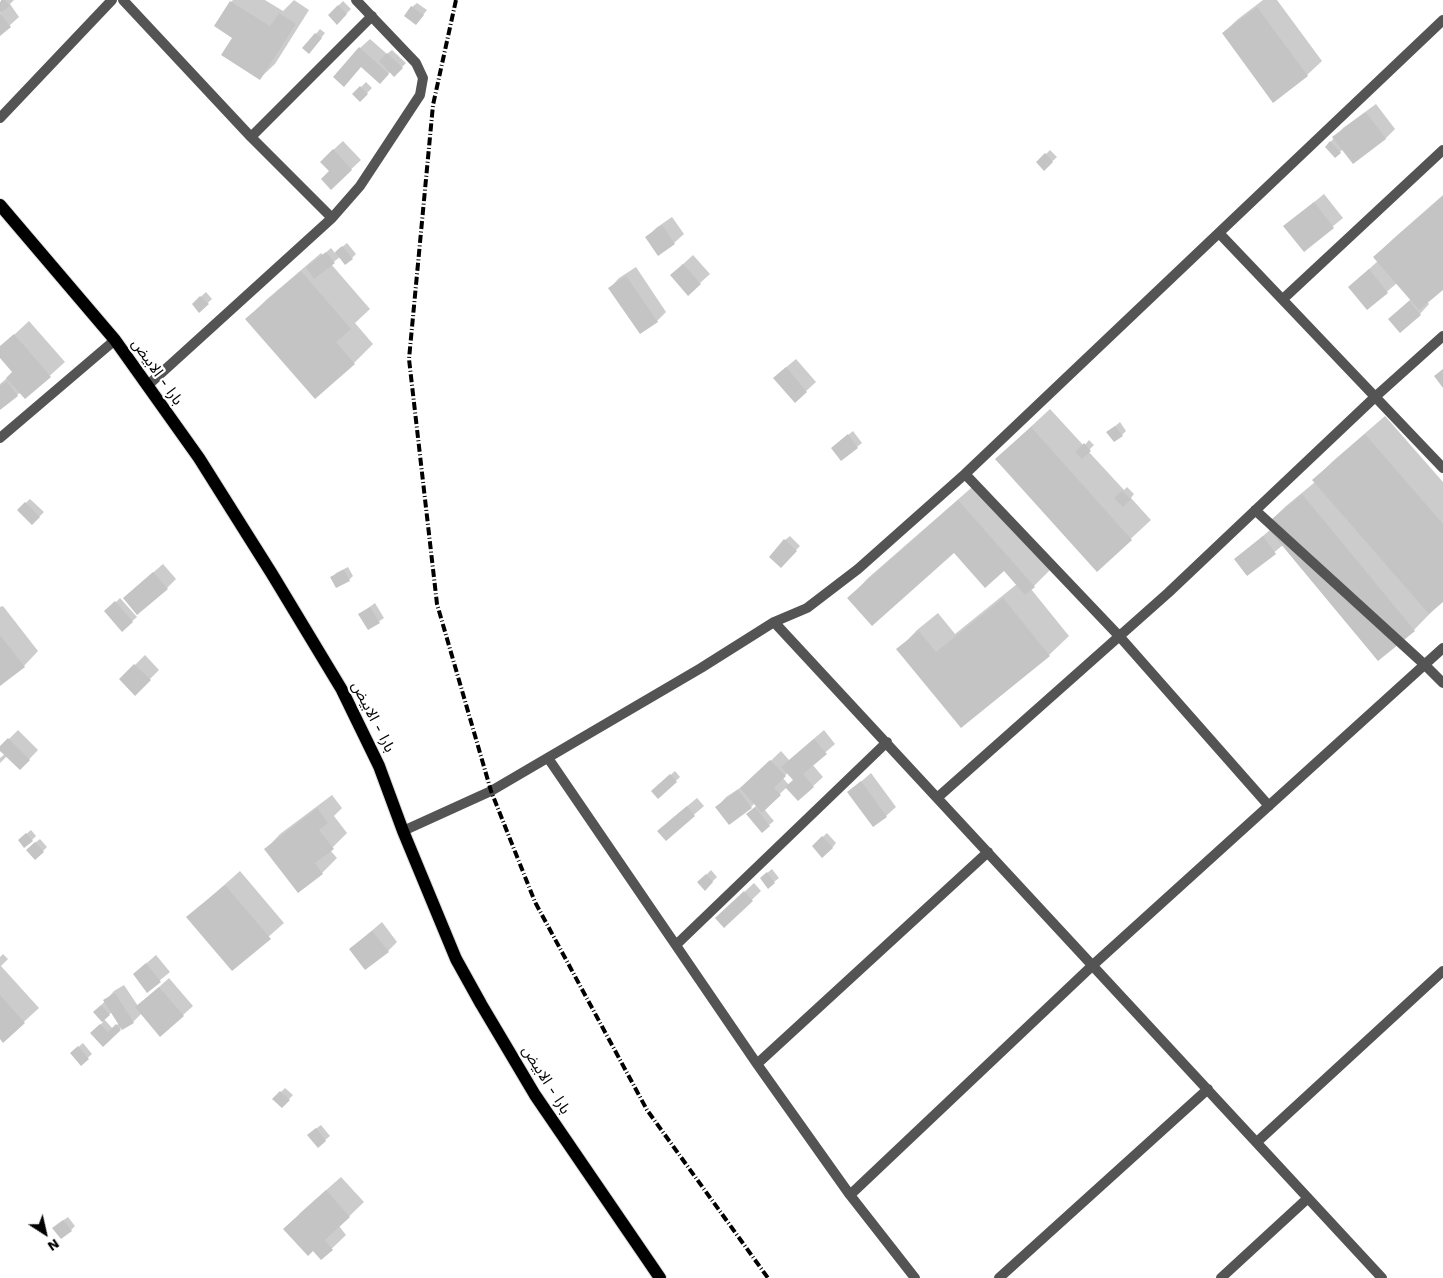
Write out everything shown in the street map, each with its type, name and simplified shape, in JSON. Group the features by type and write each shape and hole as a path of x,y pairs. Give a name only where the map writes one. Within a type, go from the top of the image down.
{"main road":[{"name":"بارا - الابيض","path":"0,205 115,340 199,458 342,690 379,766 403,831 456,959 480,1004 535,1095 660,1278"}],"street":[{"path":"0,118 112,0"},
{"path":"123,0 251,137 332,218"},
{"path":"148,386 332,218 360,186 420,95 424,78 416,63 356,0"},
{"path":"251,137 372,16"},
{"path":"403,831 491,791 701,668 774,622 807,608 858,569 964,474 1443,20"},
{"path":"1283,299 1443,150"},
{"path":"1219,233 1443,468"},
{"path":"937,798 1120,637 1443,336"},
{"path":"0,438 115,340"},
{"path":"964,474 1120,637 1269,806"},
{"path":"1256,510 1426,664 1443,683"},
{"path":"774,622 1382,1278"},
{"path":"850,1195 1093,966 1443,648"},
{"path":"677,944 886,742"},
{"path":"548,758 677,944 757,1064 850,1195 915,1278"},
{"path":"757,1064 988,852"},
{"path":"1257,1142 1443,971"},
{"path":"999,1278 1208,1089"},
{"path":"1221,1278 1308,1198"}],"building":[{"path":"5,0 10,6 0,13 0,2"},
{"path":"230,1 270,26 279,13 296,24 260,80 221,55 232,38 214,26"},
{"path":"338,5 347,14 337,25 328,15"},
{"path":"411,6 424,15 416,25 404,16"},
{"path":"1257,7 1308,76 1273,103 1222,33"},
{"path":"0,13 11,27 0,36"},
{"path":"315,33 322,38 309,54 302,48"},
{"path":"359,47 389,74 380,84 361,67 344,87 333,77"},
{"path":"387,53 403,68 394,77 379,61"},
{"path":"360,86 368,94 360,102 352,94"},
{"path":"1366,112 1386,139 1353,164 1332,137"},
{"path":"1330,141 1341,153 1335,158 1325,147"},
{"path":"333,149 352,170 331,190 321,179 329,171 320,162"},
{"path":"1045,153 1053,162 1044,171 1036,162"},
{"path":"1443,196 1443,290 1419,310 1373,257"},
{"path":"1314,202 1334,228 1304,252 1283,226"},
{"path":"662,225 675,244 658,256 645,237"},
{"path":"342,246 353,259 345,265 335,252"},
{"path":"326,252 335,263 314,279 306,267"},
{"path":"683,264 701,284 688,296 670,275"},
{"path":"1369,269 1388,293 1367,310 1348,287"},
{"path":"301,271 351,329 336,342 355,364 315,399 245,319"},
{"path":"626,276 658,322 640,334 608,288"},
{"path":"200,296 209,304 199,313 192,304"},
{"path":"1409,301 1421,315 1400,333 1388,319"},
{"path":"14,334 51,377 25,399 6,378 12,372 0,358 0,346"},
{"path":"786,367 807,392 795,403 773,378"},
{"path":"1443,369 1443,388 1434,376"},
{"path":"7,381 18,396 0,410 0,386"},
{"path":"1115,426 1123,436 1114,442 1106,432"},
{"path":"1031,427 1132,540 1097,572 995,459"},
{"path":"848,434 858,448 841,461 831,448"},
{"path":"1365,434 1443,524 1443,602 1429,614 1312,480"},
{"path":"1084,443 1091,451 1082,459 1075,452"},
{"path":"1122,491 1131,499 1123,507 1114,498"},
{"path":"1302,494 1415,631 1378,661 1265,525"},
{"path":"958,500 1035,587 1025,595 1004,571 985,588 954,553 872,626 847,598"},
{"path":"25,502 40,517 32,525 17,510"},
{"path":"1263,536 1276,554 1247,576 1234,559"},
{"path":"784,539 797,551 781,568 769,557"},
{"path":"344,570 350,581 336,588 330,577"},
{"path":"153,572 168,589 137,615 123,598"},
{"path":"1003,598 1050,656 961,728 896,649 919,631 936,652"},
{"path":"115,601 133,622 122,632 104,611"},
{"path":"370,607 380,623 368,630 358,614"},
{"path":"0,635 25,667 0,686"},
{"path":"134,664 151,680 135,696 119,679"},
{"path":"8,738 30,760 20,770 0,751 0,746"},
{"path":"814,739 827,754 803,774 814,787 798,801 785,787 793,780 781,767"},
{"path":"770,760 786,776 774,788 781,795 762,813 740,788"},
{"path":"670,774 677,782 658,799 651,791"},
{"path":"861,781 887,817 873,827 847,792"},
{"path":"738,790 752,808 729,825 715,807"},
{"path":"687,806 695,816 666,841 657,831"},
{"path":"755,807 770,826 762,833 746,814"},
{"path":"317,808 328,823 319,830 334,849 315,863 323,874 298,893 264,849"},
{"path":"26,833 33,841 24,848 18,840"},
{"path":"822,836 833,848 822,858 812,846"},
{"path":"35,842 44,852 35,860 26,850"},
{"path":"767,872 775,883 768,889 760,878"},
{"path":"706,874 713,882 705,891 697,882"},
{"path":"225,885 271,939 232,971 186,917"},
{"path":"744,891 753,901 724,928 715,918"},
{"path":"372,931 389,952 365,970 349,949"},
{"path":"146,963 161,982 147,993 133,974"},
{"path":"159,987 184,1016 160,1037 135,1007"},
{"path":"115,993 134,1023 122,1030 103,1000"},
{"path":"0,995 25,1023 3,1043 0,1039"},
{"path":"101,1005 110,1015 102,1022 93,1012"},
{"path":"100,1024 108,1032 116,1024 121,1030 103,1047 90,1033"},
{"path":"78,1046 89,1059 81,1066 70,1053"},
{"path":"280,1091 290,1100 282,1108 272,1099"},
{"path":"316,1128 326,1141 318,1148 307,1135"},
{"path":"326,1190 350,1217 325,1240 333,1250 321,1260 313,1251 308,1256 283,1229"},
{"path":"63,1220 72,1231 61,1239 52,1228"}],"railway":[{"path":"456,0 433,105 409,359 437,604 491,791 535,902 647,1110 768,1278"}]}
